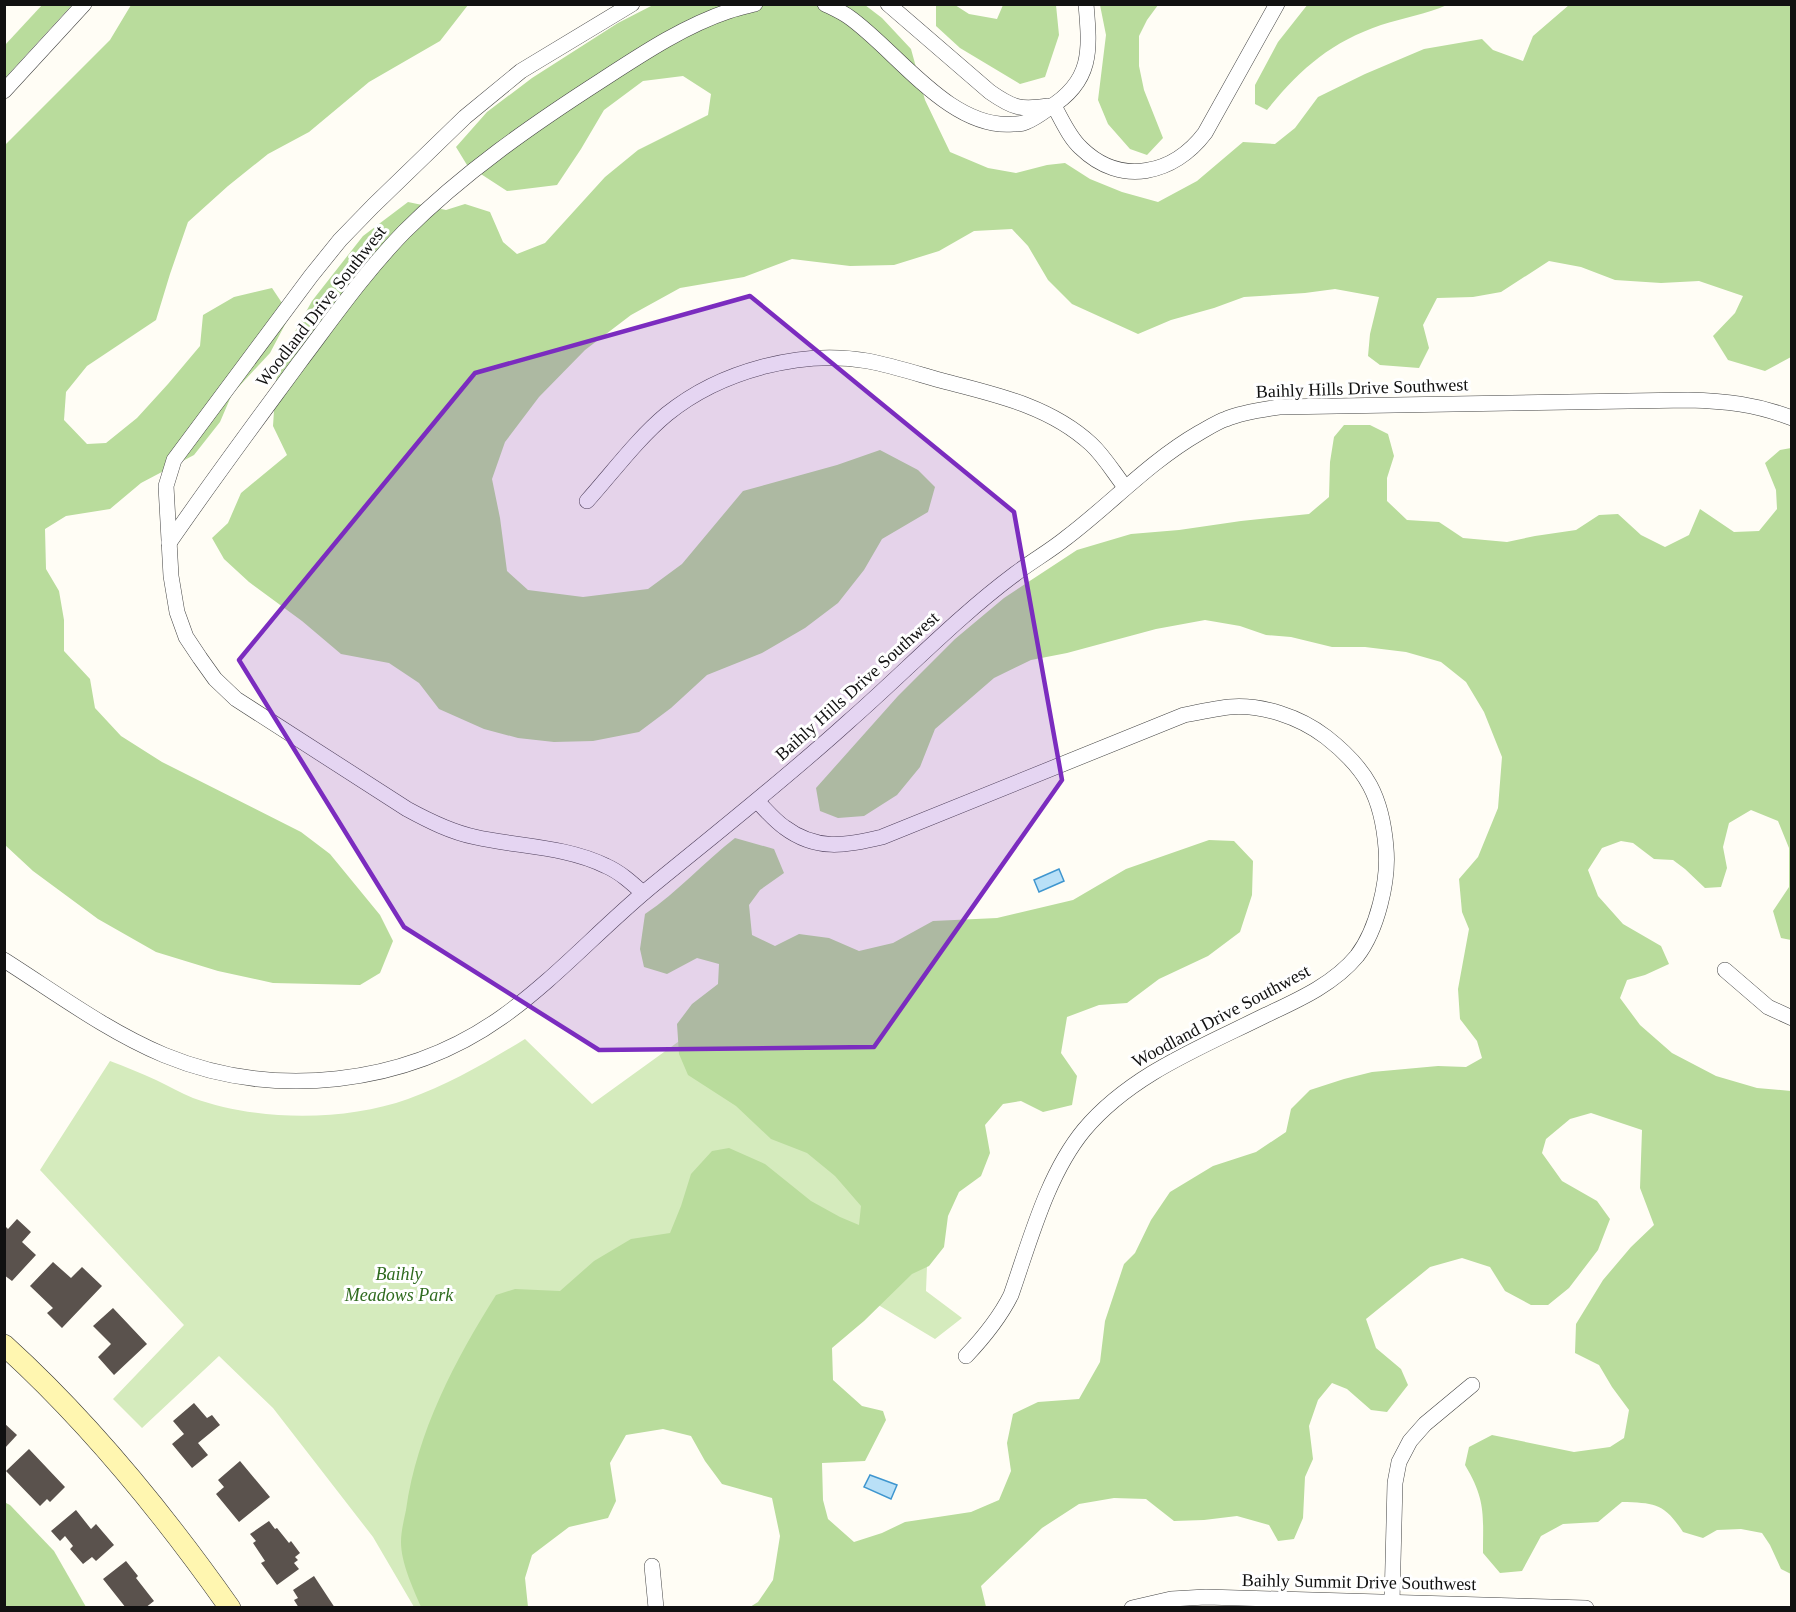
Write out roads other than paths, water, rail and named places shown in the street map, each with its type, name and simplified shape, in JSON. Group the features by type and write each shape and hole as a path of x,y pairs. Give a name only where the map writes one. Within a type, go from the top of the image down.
{"street":[{"path":"4,91 84,4"},
{"name":"Woodland Drive Southwest","path":"632,4 521,71 465,117 340,240 174,460 166,486 171,576 177,612 186,637 210,672 236,699 426,819 455,832 579,855 618,872 644,893"},
{"name":"Woodland Drive Southwest","path":"169,543 206,488 355,289 403,234 434,203 510,142 559,107 645,52 729,10 755,4"},
{"path":"825,4 848,16 935,93 962,112 981,121 1004,125 1025,123 1054,106 1078,82 1088,56 1086,4"},
{"path":"888,4 990,92 1006,103 1027,109 1054,106"},
{"path":"1054,106 1080,147 1102,163 1122,170 1142,171 1171,163 1184,156 1205,133 1277,4"},
{"path":"587,501 648,432 667,414 687,400 719,383 756,368 791,360 829,358 867,361 986,392 1032,407 1065,423 1092,446 1125,487"},
{"name":"Baihly Hills Drive Southwest","path":"4,960 99,1021 165,1055 208,1069 249,1078 296,1081 341,1079 383,1071 428,1058 471,1037 525,999 644,893 848,723 995,590 1080,528 1174,447 1225,419 1247,412 1279,407 1688,400 1731,402 1769,410 1791,418"},
{"name":"Woodland Drive Southwest","path":"757,801 782,826 799,837 838,846 856,843 882,837 1184,715 1230,707 1262,709 1294,718 1322,733 1346,753 1359,768 1377,800 1384,829 1387,860 1383,897 1374,924 1358,955 1342,971 1316,990 1170,1062 1136,1083 1099,1114 1084,1130 1066,1156 1050,1185 1011,1295 1003,1311 988,1333 966,1356"},
{"path":"1725,970 1768,1007 1791,1018"},
{"path":"4,1345 106,1448 163,1516 230,1608"},
{"path":"1392,1602 1395,1484 1399,1462 1410,1441 1425,1424 1472,1385"},
{"path":"652,1566 656,1608"},
{"name":"Baihly Summit Drive Southwest","path":"1132,1608 1171,1599 1206,1597 1586,1608"}],"water":[{"path":"1059,869 1064,881 1039,892 1034,880"},
{"path":"870,1475 897,1485 891,1499 864,1487"}],"park label":[{"name":"Baihly Meadows Park","path":"399,1284"}]}
